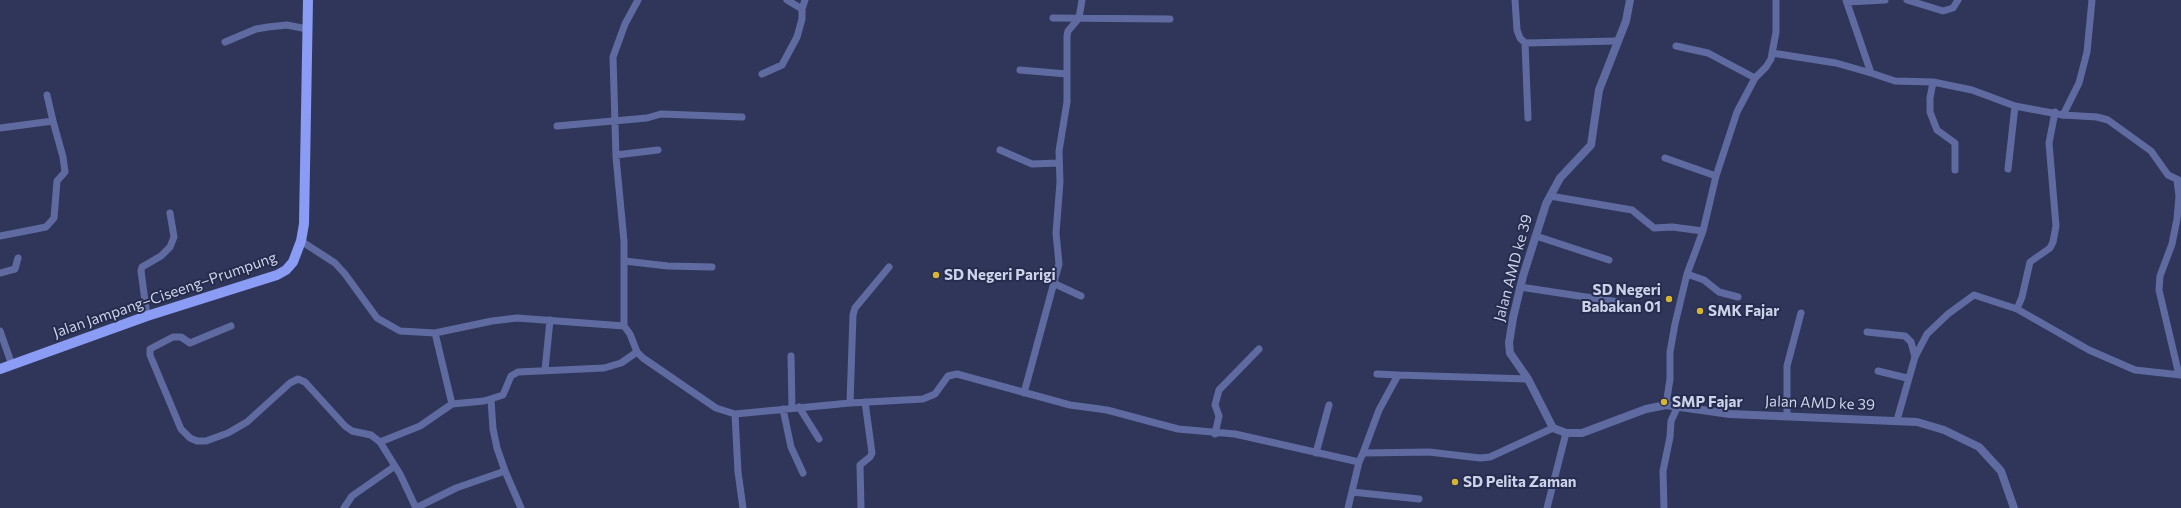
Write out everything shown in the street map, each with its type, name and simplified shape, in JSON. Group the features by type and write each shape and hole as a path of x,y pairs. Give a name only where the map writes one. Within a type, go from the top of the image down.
{"main road":[{"name":"Jalan Jampang–Ciseeng–Prumpung","path":"0,369 147,316 277,275 286,270 293,262 301,241 306,141 308,0"}],"street":[{"path":"638,0 625,24 613,57 616,155 624,242 624,326 630,334 637,352 716,408 735,414 850,402 923,399 935,394 948,376 957,374 1070,405 1107,410 1178,429 1215,434 1235,434 1359,462"},
{"path":"787,0 802,9"},
{"path":"762,74 782,65 797,37 805,0"},
{"path":"1024,393 1059,258 1056,233 1060,188 1060,138 1067,108 1068,31 1079,18 1082,0"},
{"path":"1515,0 1517,30 1520,38 1525,43 1528,118"},
{"name":"Jalan AMD ke 39","path":"1630,0 1626,21 1617,41 1600,90 1591,145 1560,178 1550,196 1520,288 1508,348 1513,359 1528,379 1553,428 1566,433 1582,433 1646,409 1666,405 1730,414 1897,420 1934,426 1963,438 1979,447 2001,471 2014,508"},
{"path":"1666,405 1670,379 1670,352 1674,324 1687,274 1703,231 1716,176 1737,112 1755,78 1766,67 1772,53 1776,32 1776,0"},
{"path":"1871,73 1846,1 1884,0"},
{"path":"1907,0 1943,11 1954,8 1958,0"},
{"path":"2064,115 2079,84 2087,52 2092,0"},
{"path":"1053,18 1170,19"},
{"path":"225,42 256,29 268,27 287,25 307,29"},
{"path":"1525,43 1617,41"},
{"path":"1676,46 1708,54 1755,78"},
{"path":"1772,53 1836,63 1895,81 1933,82 1972,90 2015,106 2055,112 2064,115 2097,117 2108,120 2151,151 2168,175 2179,180 2180,196 2177,219 2172,244 2160,276 2159,290 2180,375 2135,370 2088,350 2017,310 1979,295 1970,297 1927,334 1915,357 1907,378 1897,420"},
{"path":"1020,70 1067,74"},
{"path":"1933,82 1930,98 1930,112 1937,130 1955,143 1955,170"},
{"path":"0,236 46,227 54,218 57,181 65,172 63,157 53,121 48,95"},
{"path":"2008,169 2015,106"},
{"path":"2017,310 2022,297 2030,262 2050,248 2053,242 2056,226 2050,142 2055,112"},
{"path":"557,126 647,118 661,114 742,117"},
{"path":"0,128 53,121"},
{"path":"616,155 658,150"},
{"path":"1000,150 1032,164 1059,163"},
{"path":"1664,158 1716,176"},
{"path":"1550,196 1632,210 1654,228 1672,227 1703,231"},
{"path":"147,316 141,271 142,267 161,256 170,247 174,237 170,213"},
{"path":"1536,236 1609,260"},
{"path":"301,241 335,263 380,320 404,332 435,333 506,319 550,320 624,326"},
{"path":"0,273 15,269 18,258"},
{"path":"624,261 659,265 712,267"},
{"path":"850,402 853,315 861,301 889,267"},
{"path":"1687,274 1704,280 1719,292 1738,297"},
{"path":"1053,283 1081,296"},
{"path":"1520,288 1619,302"},
{"path":"1787,416 1787,366 1801,313"},
{"path":"545,370 550,320"},
{"path":"231,326 190,343 181,337 173,337 150,349 150,355 181,428 190,438 197,441 206,441 228,433 247,422 290,383 300,379 305,382 345,426 352,431 371,435 380,442 395,466 416,508 456,488 505,471"},
{"path":"0,331 12,365"},
{"path":"1867,332 1905,336 1911,342 1915,357"},
{"path":"435,333 452,404"},
{"path":"1215,434 1219,416 1215,404 1219,390 1259,349"},
{"path":"380,442 420,426 452,404 491,400 503,395 514,374 545,370 604,368 622,363 637,352"},
{"path":"791,356 795,408 819,439"},
{"path":"1878,371 1907,378"},
{"path":"1377,374 1528,379"},
{"path":"1348,508 1359,462 1379,410 1398,375"},
{"path":"491,400 493,430 505,471 522,508"},
{"path":"861,508 860,465 870,457 872,453 865,402"},
{"path":"1316,453 1329,405"},
{"path":"1664,508 1663,471 1670,437 1671,421 1678,406"},
{"path":"783,409 791,447 803,473"},
{"path":"735,414 738,472 743,508"},
{"path":"1363,453 1429,452 1480,458 1490,457 1553,428"},
{"path":"1546,508 1566,433"},
{"path":"344,508 352,496 395,466"},
{"path":"1352,492 1419,499"}],"place":[{"name":"SD Negeri Parigi","path":"936,275"},
{"name":"SD Negeri Babakan 01","path":"1669,299"},
{"name":"SMK Fajar","path":"1700,311"},
{"name":"SMP Fajar","path":"1664,402"},
{"name":"SD Pelita Zaman","path":"1455,482"}]}
